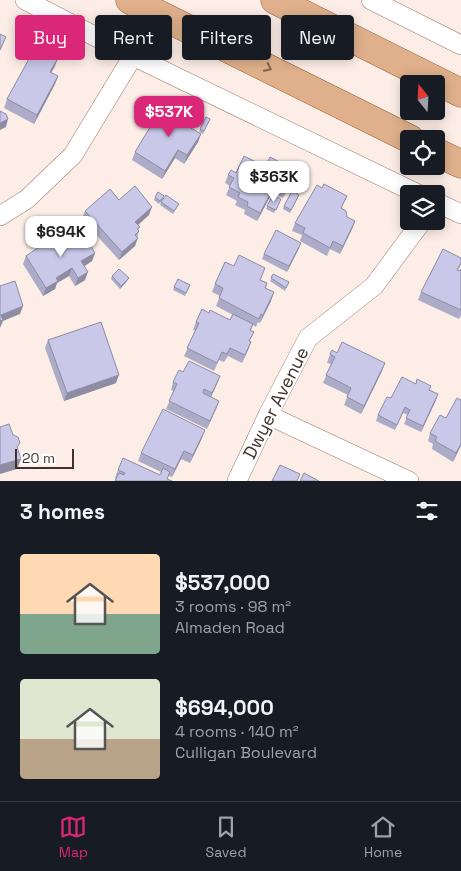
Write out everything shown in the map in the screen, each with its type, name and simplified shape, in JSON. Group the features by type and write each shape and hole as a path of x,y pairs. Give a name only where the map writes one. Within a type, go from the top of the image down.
{"main road":[{"path":"130,0 400,134"},
{"path":"275,0 461,93"},
{"path":"445,156 461,164"}],"street":[{"path":"24,0 95,36"},
{"path":"371,0 461,45"},
{"path":"0,216 27,199 73,155 131,60"},
{"path":"141,60 400,185"},
{"path":"445,206 461,214"},
{"name":"Dwyer Avenue","path":"237,481 268,415 308,338 374,286 415,230"},
{"path":"268,415 409,481"}],"building":[{"path":"0,34 6,37 0,50"},
{"path":"28,60 57,60 50,72 58,76 37,115 7,99"},
{"path":"174,104 196,119 191,128 201,134 187,155 178,150 165,171 135,152 158,114 165,119"},
{"path":"0,111 6,114 8,119 0,123"},
{"path":"197,113 203,117 199,124 195,122 196,119 194,117"},
{"path":"206,117 210,119 204,131 200,129"},
{"path":"244,156 260,164 256,171 262,174 270,157 295,170 286,190 275,185 260,213 247,206 248,202 238,197 240,193 229,187 234,178 228,175 231,170 236,173"},
{"path":"324,184 347,196 341,208 346,211 347,217 355,221 343,246 333,241 330,248 303,233 305,228 295,223 317,185 322,188"},
{"path":"135,186 152,207 135,222 140,227 135,235 138,238 122,252 85,211 110,189 119,200"},
{"path":"292,191 299,195 291,210 284,206"},
{"path":"158,192 164,196 160,201 155,197"},
{"path":"166,195 179,204 174,211 161,202"},
{"path":"273,195 281,199 276,210 267,206"},
{"path":"276,230 301,243 289,266 264,254"},
{"path":"82,231 95,253 81,261 88,272 78,278 72,268 56,278 58,281 46,288 26,256 59,234 63,233 68,240"},
{"path":"443,249 461,258 461,263 457,270 460,271 461,269 461,310 421,292"},
{"path":"239,255 265,268 260,280 267,283 265,288 274,292 263,315 261,314 259,319 219,298 223,288 215,284 225,262 234,266"},
{"path":"119,269 129,278 121,286 112,276"},
{"path":"273,274 289,282 286,288 271,278"},
{"path":"178,279 190,285 186,293 174,287"},
{"path":"15,281 23,306 1,315 3,320 0,321 0,286"},
{"path":"202,309 209,313 210,310 230,320 233,314 253,324 250,330 254,332 245,355 230,348 227,354 222,352 217,363 187,348 199,323 196,322"},
{"path":"101,322 119,375 67,393 48,340"},
{"path":"342,342 385,363 364,406 347,397 351,388 326,375 335,357 330,354 332,350 337,353"},
{"path":"189,361 220,376 212,393 204,389 203,393 219,401 210,421 169,401 177,384 173,382 179,370 183,372"},
{"path":"402,377 416,384 417,379 431,386 429,390 438,394 423,426 406,418 410,410 405,407 397,425 378,415 387,397 391,398"},
{"path":"457,398 461,400 461,444 456,453 435,441 437,437 430,433 440,415 446,418"},
{"path":"163,409 205,430 193,455 184,451 175,469 141,453"},
{"path":"9,424 13,435 18,437 20,443 17,447 21,459 0,465 0,427"},
{"path":"123,458 160,475 163,468 170,472 167,479 172,481 115,481 119,473 124,475 125,473 118,470"},
{"path":"280,465 300,474 297,481 272,481"},
{"path":"304,473 319,481 300,481"}]}
